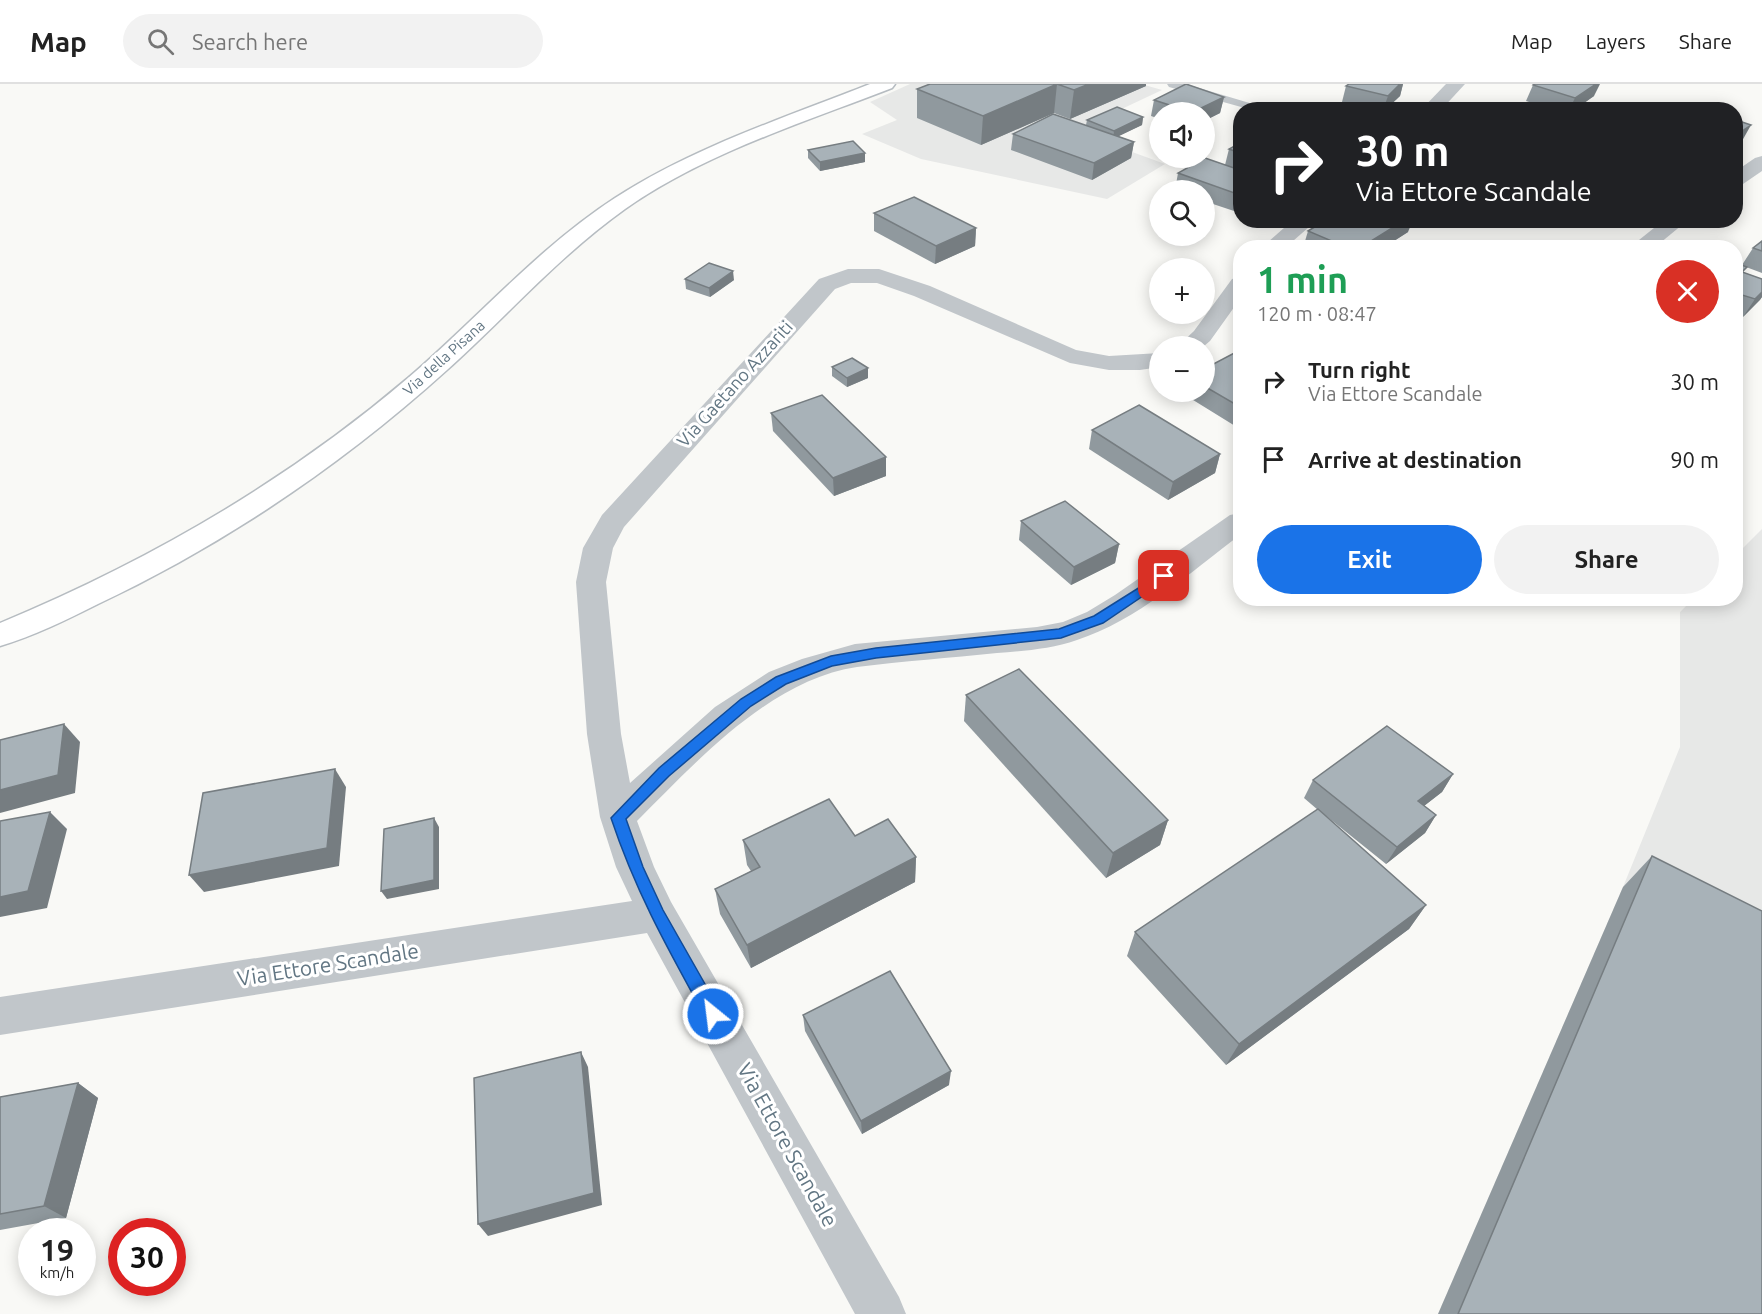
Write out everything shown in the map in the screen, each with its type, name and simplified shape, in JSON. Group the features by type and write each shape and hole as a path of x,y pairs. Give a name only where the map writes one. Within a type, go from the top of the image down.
{"main road":[{"name":"Via della Pisana","path":"0,635 61,609 195,541 318,462 417,383 567,244 622,202 649,186 727,149 886,84"}],"street":[{"path":"1425,88 1450,89"},
{"path":"1438,102 1450,89"},
{"path":"1743,175 1762,162"},
{"path":"1281,240 1296,228"},
{"path":"1651,240 1667,228"},
{"name":"Via Gaetano Azzariti","path":"618,818 604,734 591,582 598,548 612,522 827,284 848,276 879,276 922,291 1070,356 1109,363 1149,362"},
{"path":"1202,336 1233,294"},
{"path":"618,818 664,772 728,716 781,681 813,667 855,656 1037,638 1068,632 1098,620 1126,603 1233,527"},
{"name":"Via Ettore Scandale","path":"618,818 635,867 657,914 882,1314"},
{"name":"Via Ettore Scandale","path":"0,1016 657,914"}],"lane":[{"path":"1173,84 1238,102"}],"shaded area":[{"path":"910,84 1141,84 1162,90 1075,131 1149,158 1149,168 1158,168 1107,199 921,159 862,134 897,120 870,102"},
{"path":"1762,529 1762,1314 1438,1314 1623,887 1680,747 1680,612 1686,606 1743,606 1743,548"}],"building":[{"path":"930,84 1057,84 983,116 917,89"},
{"path":"1057,84 1089,84 1074,90"},
{"path":"1186,84 1224,97 1214,102 1154,100"},
{"path":"1349,84 1400,84 1388,96 1346,86"},
{"path":"1534,84 1596,84 1575,98"},
{"path":"1117,107 1143,117 1114,131 1087,120"},
{"path":"1053,114 1134,142 1094,163 1013,134"},
{"path":"1743,122 1751,125 1743,130"},
{"path":"853,141 865,153 820,162 808,150"},
{"path":"1215,161 1233,168 1233,193 1215,186 1215,180 1198,180 1178,173 1187,168 1215,168"},
{"path":"914,197 976,228 936,246 874,213"},
{"path":"1313,228 1392,228 1373,240 1329,240 1308,231"},
{"path":"1762,241 1762,251 1753,248"},
{"path":"709,263 733,271 709,288 685,279"},
{"path":"1743,272 1762,279 1762,292 1755,299 1743,295"},
{"path":"1233,354 1233,403 1215,392 1215,363"},
{"path":"852,358 868,368 847,378 832,367"},
{"path":"822,395 886,457 833,478 771,413"},
{"path":"1139,405 1220,454 1173,482 1092,430"},
{"path":"1065,501 1119,544 1074,567 1021,521"},
{"path":"1019,669 1168,820 1113,853 966,695"},
{"path":"64,724 58,775 0,790 0,740"},
{"path":"1387,726 1453,774 1418,801 1436,815 1397,847 1313,780"},
{"path":"335,769 327,848 189,875 203,793"},
{"path":"829,799 855,836 888,819 916,857 747,945 715,889 760,867 743,840"},
{"path":"1318,809 1426,905 1239,1044 1135,932"},
{"path":"50,812 28,891 0,897 0,821"},
{"path":"434,818 434,880 381,891 384,829"},
{"path":"1652,856 1762,911 1762,1314 1458,1314"},
{"path":"890,971 951,1071 861,1121 803,1015"},
{"path":"581,1052 594,1193 478,1224 474,1078"},
{"path":"78,1083 44,1206 0,1214 0,1097"}],"route":[{"path":"713,1014 657,914 635,867 618,818 664,772 746,703 781,681 813,667 831,661 876,653 1061,634 1098,620 1164,576"}]}
